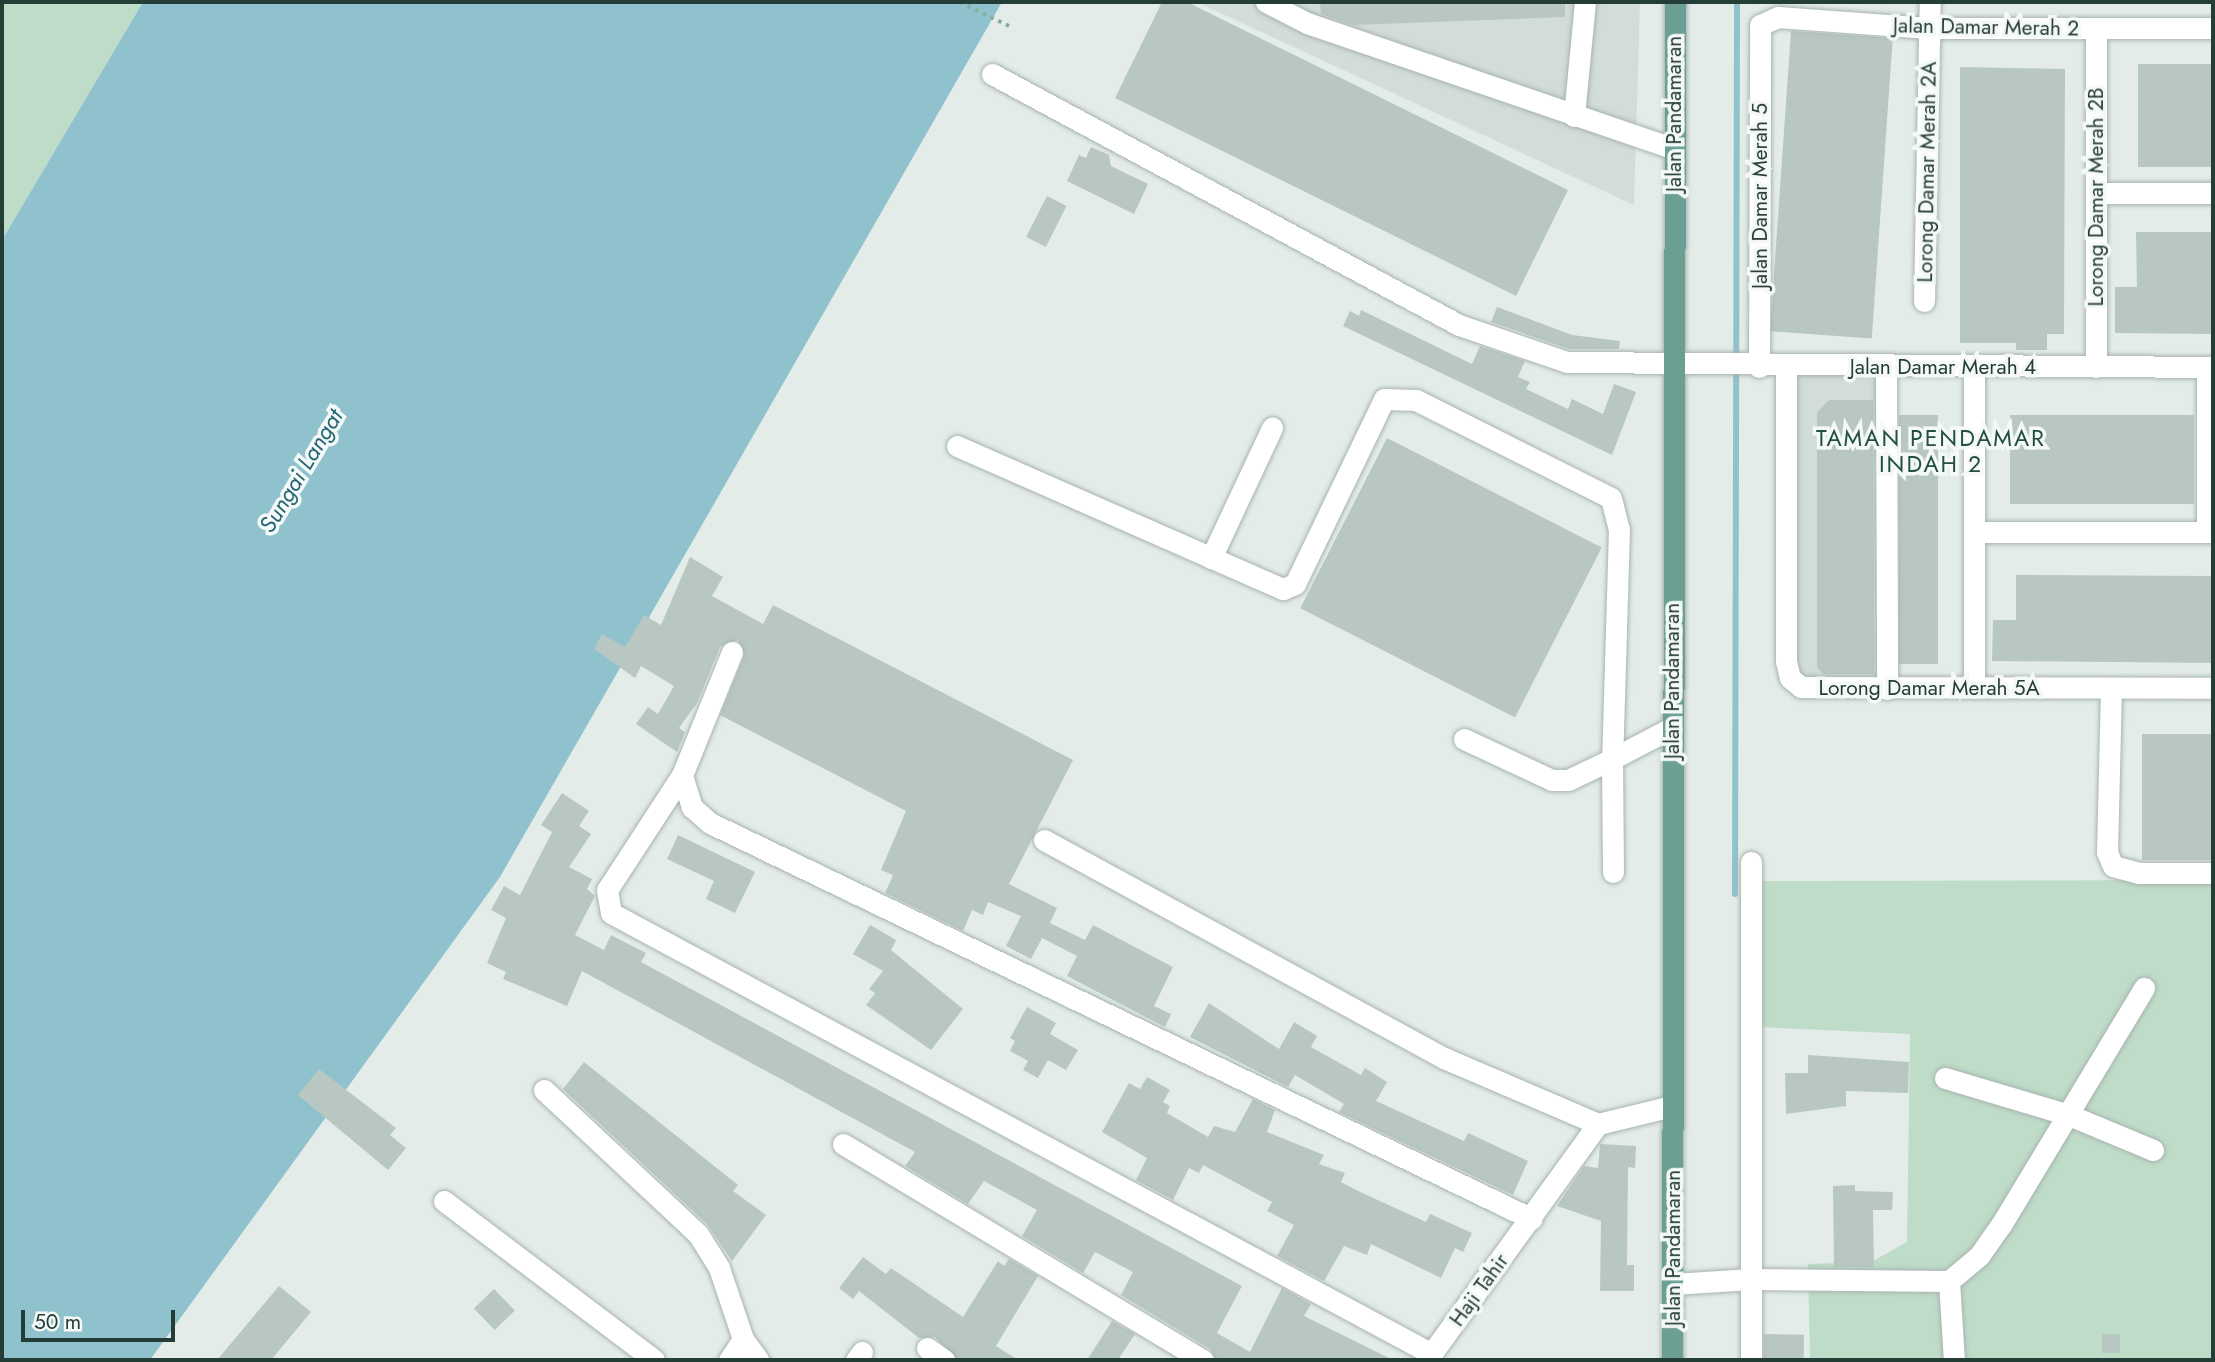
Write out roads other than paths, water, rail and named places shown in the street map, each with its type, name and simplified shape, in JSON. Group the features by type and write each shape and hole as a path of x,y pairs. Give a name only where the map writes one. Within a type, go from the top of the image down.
{"main road":[{"name":"Jalan Pandamaran","path":"1672,1360 1671,728 1675,2"}],"street":[{"path":"1266,2 1307,23 1674,148"},
{"path":"1574,116 1585,2"},
{"name":"Lorong Damar Merah 2A","path":"1924,301 1930,2"},
{"name":"Jalan Damar Merah 2","path":"1760,25 1778,18 1929,28 2213,28"},
{"name":"Jalan Damar Merah 5","path":"1743,367 1760,25"},
{"name":"Lorong Damar Merah 2B","path":"2096,28 2096,367"},
{"name":"Jalan Damar Merah 4","path":"992,74 1459,325 1567,362 1673,367 2210,367"},
{"path":"2096,193 2213,193"},
{"name":"Lorong Damar Merah 5A","path":"1786,367 1787,661 1790,678 1801,687 2213,688"},
{"path":"1886,367 1886,689"},
{"path":"1974,367 1974,688"},
{"path":"1974,533 2210,533 2210,367"},
{"path":"957,446 1283,589 1295,584 1376,411 1393,396 1416,400 1597,488 1611,498 1619,529 1612,759 1613,872"},
{"path":"1211,558 1272,428"},
{"path":"732,652 682,775 607,890 611,913 1429,1357"},
{"path":"2111,689 2108,852 2113,866 2139,873 2213,873"},
{"path":"1464,739 1552,780 1568,780 1671,728"},
{"path":"682,775 692,807 710,823 1532,1219"},
{"path":"1044,840 1444,1058 1598,1124 1672,1106"},
{"path":"1751,862 1751,1360"},
{"path":"1673,1284 1751,1279 1949,1281 1994,1235 2144,988"},
{"path":"1945,1078 2069,1115 2153,1150"},
{"path":"544,1090 698,1234 719,1268 743,1339 758,1360"},
{"name":"Haji Tahir","path":"1429,1357 1532,1219 1598,1124"},
{"path":"843,1144 1203,1360"},
{"path":"444,1200 654,1360"},
{"path":"1949,1281 1954,1360"},
{"path":"729,1360 743,1339"}],"water":[{"name":"Sungai Langat","path":"143,2 1002,2 500,877 150,1360 2,1360 2,240"}],"waterway":[{"path":"1735,894 1737,2"}],"district":[{"name":"TAMAN PENDAMAR INDAH 2","path":"1931,451"}]}
